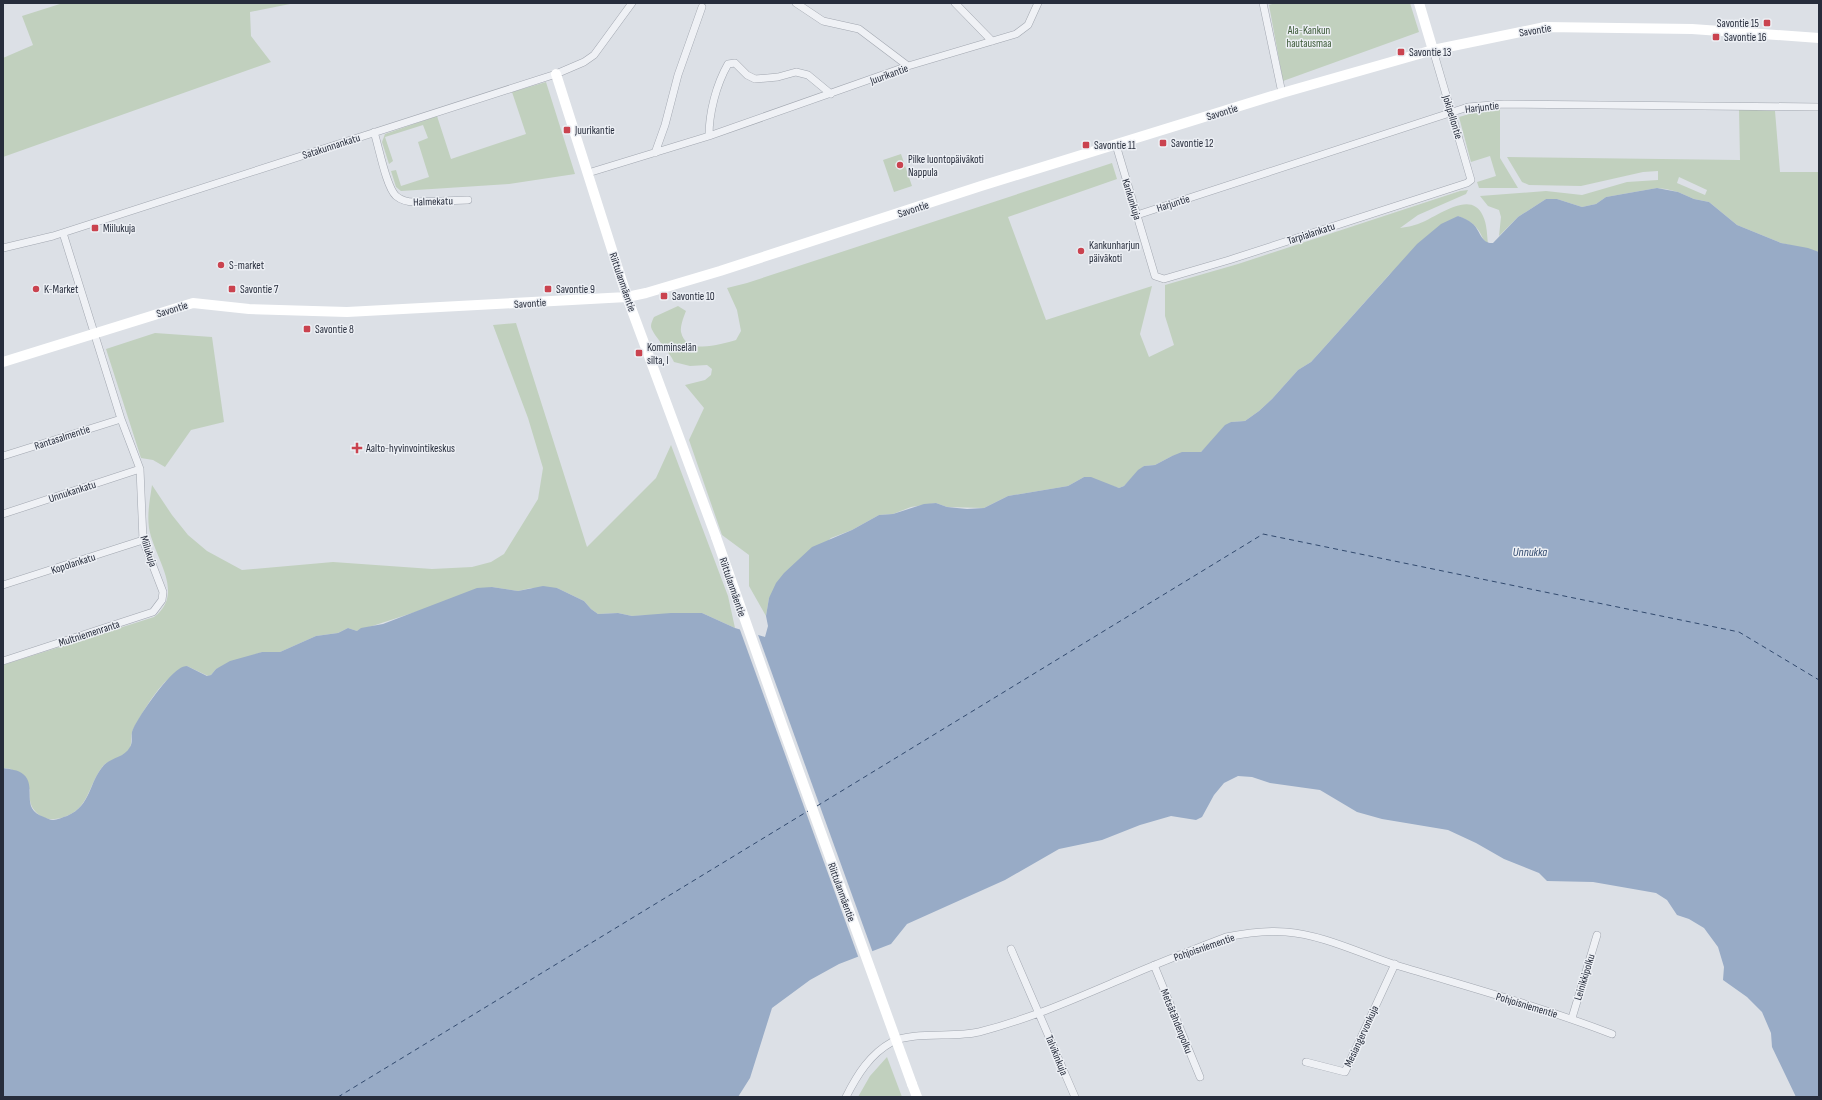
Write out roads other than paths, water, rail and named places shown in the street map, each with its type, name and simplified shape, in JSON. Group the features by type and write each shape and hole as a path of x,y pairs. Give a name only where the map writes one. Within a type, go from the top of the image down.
{"street":[{"name":"Satakunnankatu","path":"3,248 18,246 63,233 556,74 584,62 594,55 632,3"},
{"path":"796,3 823,20 859,30 908,66"},
{"path":"955,3 992,41"},
{"name":"Juurikantie","path":"588,172 710,136 908,66 992,41 1022,30 1034,16 1038,3"},
{"path":"1263,3 1282,94"},
{"path":"1419,3 1433,50"},
{"path":"654,153 665,125 678,75 702,7"},
{"name":"Savontie","path":"3,362 193,303 249,309 347,312 626,297 646,293 720,271 981,186 1282,94 1433,50 1545,27 1692,29 1819,38"},
{"name":"Jokipellontie","path":"1433,50 1471,177 1467,183"},
{"path":"710,136 711,116 717,92 728,64 735,63 747,75 755,79 778,77 796,72 808,75 831,94"},
{"name":"Riittulanmäentie","path":"556,74 626,297 716,537 782,725 917,1097"},
{"name":"Harjuntie","path":"1137,215 1468,107 1504,104 1819,107"},
{"name":"Halmekatu","path":"374,132 389,184 397,197 408,202 468,200"},
{"name":"Kankunkuja","path":"1116,145 1155,276"},
{"name":"Tarpialankatu","path":"1155,276 1160,279 1164,279 1229,260 1467,183"},
{"name":"Miilukuja","path":"63,233 95,333 120,419 140,469 143,540 163,592"},
{"name":"Rantasalmentie","path":"3,456 120,419"},
{"name":"Unnukankatu","path":"3,514 140,469"},
{"name":"Kopolankatu","path":"3,585 143,540"},
{"name":"Multniemenranta","path":"3,661 153,612 162,600 163,592"},
{"name":"Pohjoisniementie","path":"846,1097 867,1063 878,1050 894,1041 910,1038 978,1032 1040,1013 1154,965 1226,937 1257,931 1287,932 1319,939 1394,964 1572,1018 1612,1034"},
{"name":"Leinikkipolku","path":"1572,1018 1597,935"},
{"name":"Talvikinkuja","path":"1011,949 1040,1013 1075,1097"},
{"name":"Mesiangervonkuja","path":"1306,1062 1345,1072 1394,964"},
{"name":"Metsätähdenpolku","path":"1154,965 1200,1077"}],"water":[{"name":"Unnukka","path":"1657,188 1678,192 1694,199 1709,202 1737,225 1781,243 1808,248 1819,252 1819,1097 1796,1097 1772,1047 1771,1033 1762,1012 1747,997 1723,980 1724,967 1718,947 1704,928 1689,919 1677,915 1667,900 1656,893 1593,882 1547,881 1539,873 1504,859 1476,843 1448,830 1382,819 1357,812 1320,790 1270,783 1252,777 1238,776 1224,783 1214,795 1202,817 1196,820 1171,816 1140,825 1102,840 1059,849 1005,880 907,924 891,944 839,964 810,980 772,1008 750,1078 738,1097 3,1097 3,768 19,772 27,779 29,785 30,803 32,809 37,813 52,820 67,816 81,806 104,765 127,751 130,747 132,732 152,698 174,673 184,666 207,676 211,675 216,669 230,661 262,652 280,652 316,636 338,633 348,628 357,631 361,628 383,624 477,588 492,587 518,591 543,586 557,588 584,601 598,614 618,613 632,616 671,613 702,613 735,628 765,637 768,626 766,616 769,598 776,583 784,573 812,547 852,530 879,515 893,514 924,504 936,503 947,507 967,509 984,508 1008,496 1068,486 1084,477 1091,477 1119,488 1124,486 1138,470 1144,466 1155,465 1182,452 1201,452 1225,425 1231,422 1245,421 1259,411 1298,370 1311,362 1417,244 1441,224 1458,216 1473,224 1483,239 1489,243 1493,243 1518,217 1546,199 1557,199 1582,207 1596,204 1606,197"}],"place":[{"name":"Savontie 15","path":"1767,23"},
{"name":"Savontie 16","path":"1716,37"},
{"name":"Savontie 13","path":"1401,52"},
{"name":"Juurikantie","path":"567,130"},
{"name":"Savontie 12","path":"1163,143"},
{"name":"Savontie 11","path":"1086,145"},
{"name":"Pilke luontopäiväkoti Nappula","path":"900,165"},
{"name":"Miilukuja","path":"95,228"},
{"name":"Kankunharjun päiväkoti","path":"1081,251"},
{"name":"S-market","path":"221,265"},
{"name":"K-Market","path":"36,289"},
{"name":"Savontie 7","path":"232,289"},
{"name":"Savontie 9","path":"548,289"},
{"name":"Savontie 10","path":"664,296"},
{"name":"Savontie 8","path":"307,329"},
{"name":"Komminselän silta, I","path":"639,353"},
{"name":"Aalto-hyvinvointikeskus","path":"357,448"}],"park label":[{"name":"Ala-Kankun hautausmaa","path":"1309,36"}]}
